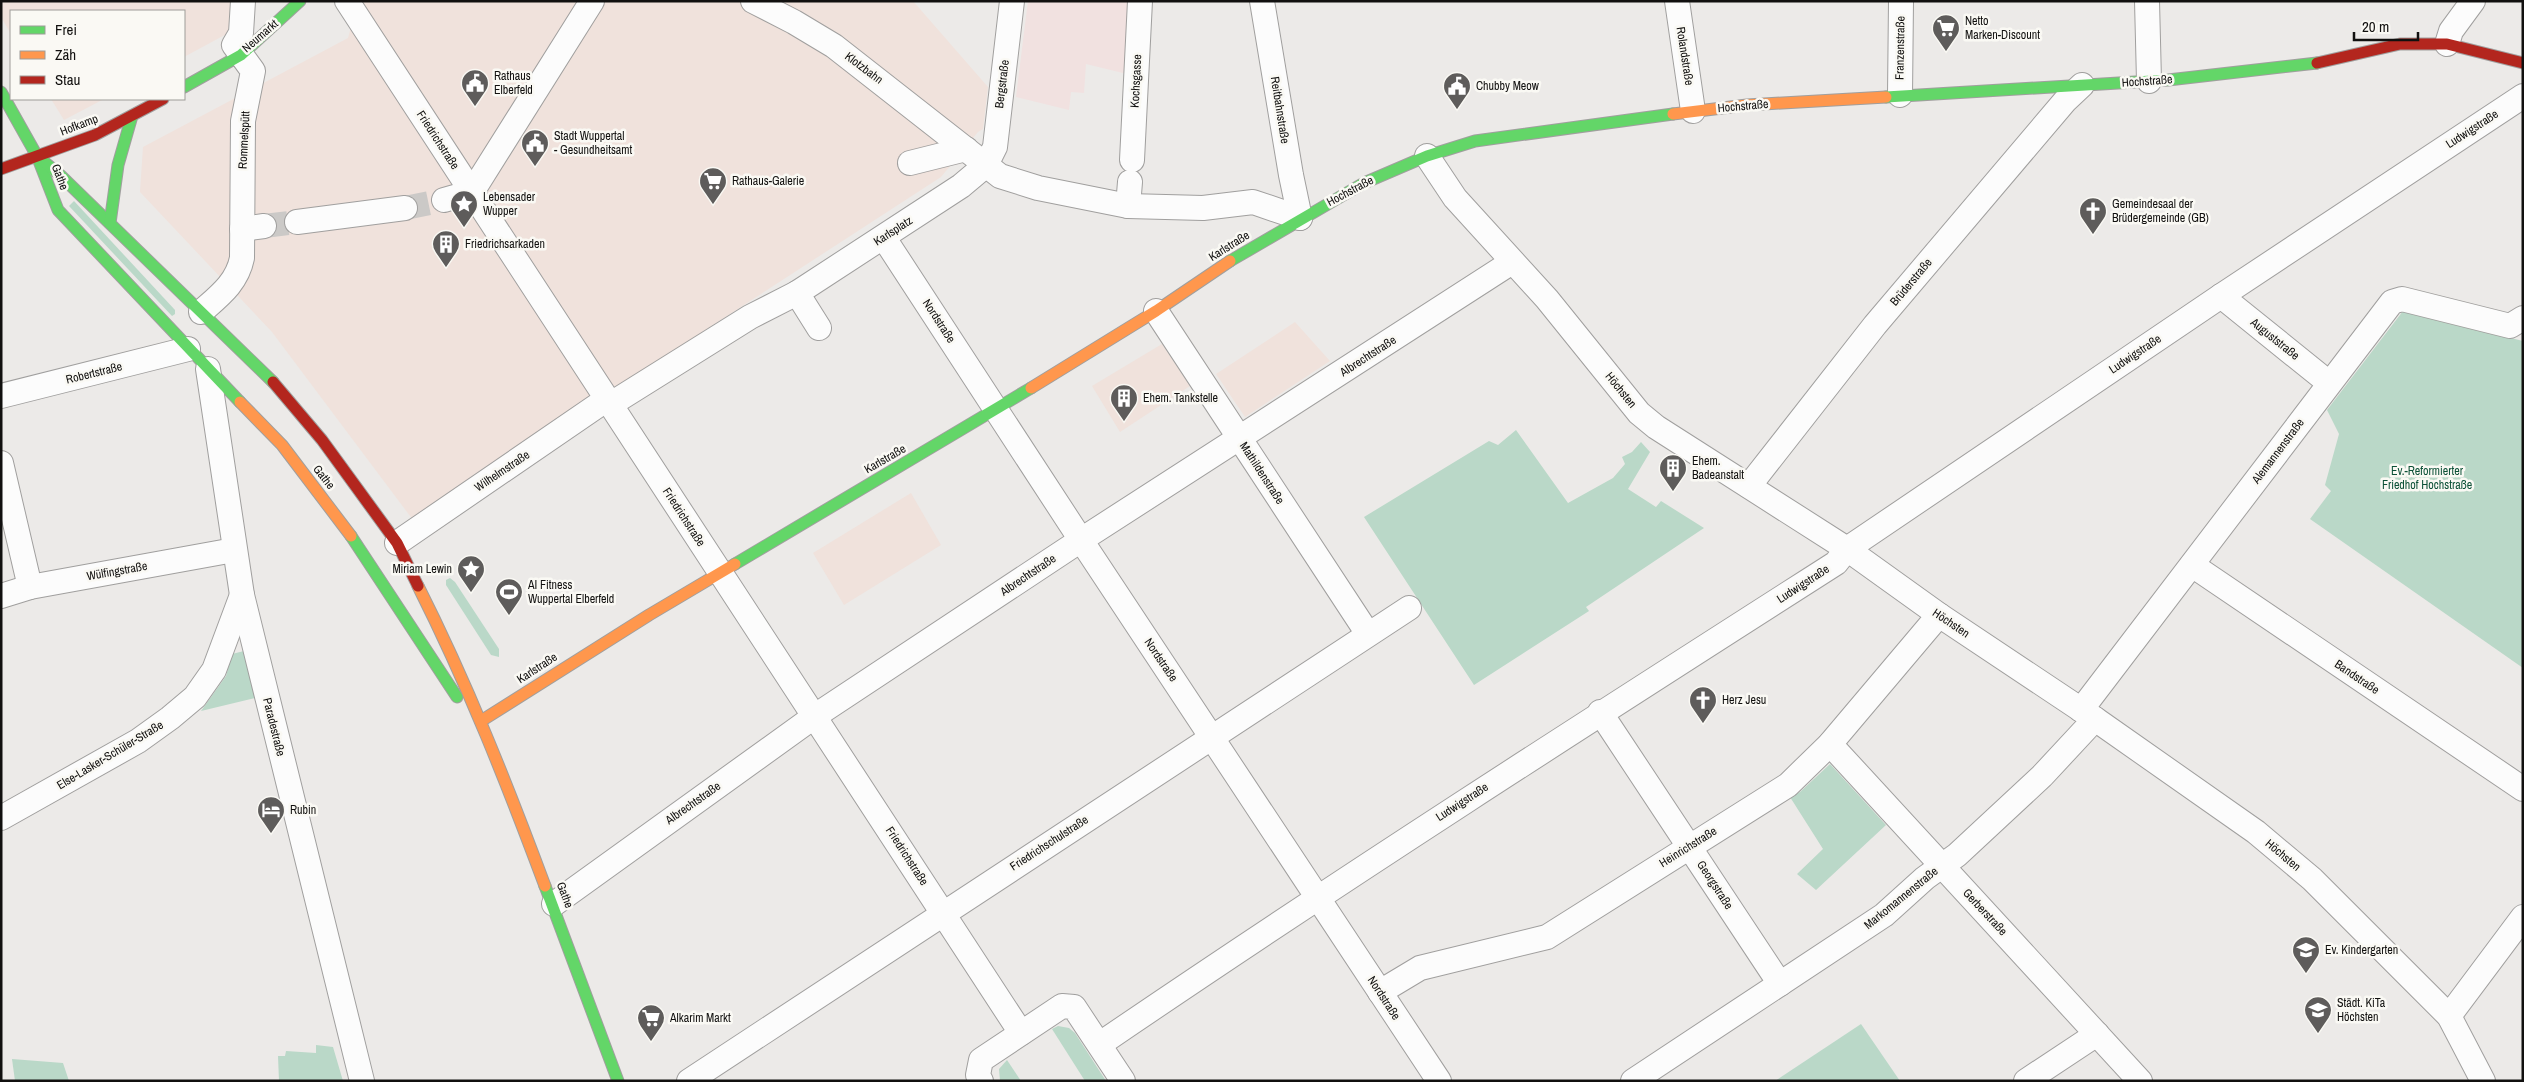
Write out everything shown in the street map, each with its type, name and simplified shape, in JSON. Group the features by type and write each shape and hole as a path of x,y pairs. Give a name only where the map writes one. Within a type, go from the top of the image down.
{"main road":[{"name":"Neumarkt","path":"241,55 300,1"},
{"name":"Hochstraße","path":"1300,218 1395,168 1476,141 1544,130 1693,111 1747,105 1900,95 2149,82 2307,65 2400,44 2447,44 2523,63"},
{"path":"185,86 241,55"},
{"path":"1,92 37,156"},
{"name":"Hofkamp","path":"1,169 95,135 161,100"},
{"path":"110,223 118,165 132,116"},
{"name":"Gathe","path":"37,156 110,223 194,315 278,388 322,440 397,543 448,645 481,721 554,904 618,1081"},
{"name":"Gathe","path":"37,156 58,210 181,342 282,445 330,507 454,694 481,721"},
{"name":"Karlstraße","path":"481,721 719,572 997,409 1156,311 1236,257 1300,218"},
{"path":"181,342 172,328 194,315"}],"street":[{"name":"Neumarkt","path":"241,55 234,45 241,33 243,1"},
{"name":"Friedrichstraße","path":"347,1 486,202 609,402 944,912 1021,1033"},
{"name":"Klotzbahn","path":"753,1 794,22 834,46 986,165"},
{"name":"Bergstraße","path":"986,165 995,147 1012,1"},
{"name":"Kochsgasse","path":"1128,206 1140,1"},
{"name":"Reitbahnstraße","path":"1262,1 1300,218"},
{"name":"Rolandstraße","path":"1677,1 1693,111"},
{"name":"Franzenstraße","path":"1900,95 1901,1"},
{"path":"2147,1 2149,82"},
{"path":"2447,44 2451,31 2473,1"},
{"path":"444,200 486,202 593,11"},
{"name":"Rommelspütt","path":"194,315 228,289 238,273 253,228 243,121 253,71 241,55"},
{"name":"Brüderstraße","path":"1749,486 1875,325 2065,101 2082,85"},
{"name":"Ludwigstraße","path":"1100,1044 1318,896 1600,712 1836,563 1847,549 2221,296 2523,96"},
{"path":"910,163 966,148"},
{"name":"Höchsten","path":"1427,156 1455,198 1548,299 1639,413 1656,427 1847,549 1939,615 2088,714 2256,832 2312,879 2448,1016 2483,1081"},
{"path":"986,165 1000,176 1038,188 1128,206 1203,208 1253,202 1300,218"},
{"name":"Karlsplatz","path":"609,402 672,357 797,293 962,186 986,165"},
{"path":"298,222 405,208"},
{"name":"Nordstraße","path":"884,238 1081,540 1439,1081"},
{"name":"Albrechtstraße","path":"554,904 815,716 1081,540 1512,262"},
{"path":"797,293 819,328"},
{"name":"Auguststraße","path":"2221,296 2329,383"},
{"name":"Alemannenstraße","path":"2088,714 2192,566 2392,302 2402,299 2510,326 2523,318"},
{"name":"Mathildenstraße","path":"1156,311 1368,634"},
{"name":"Robertstraße","path":"1,396 181,342"},
{"name":"Paradestraße","path":"208,369 242,595 362,1081"},
{"name":"Wilhelmstraße","path":"397,543 609,402"},
{"path":"1,463 30,587"},
{"name":"Wülfingstraße","path":"1,596 30,587 234,550"},
{"name":"Bandstraße","path":"2192,566 2523,789"},
{"name":"Else-Lasker-Schüler-Straße","path":"4,822 138,741 196,697 214,670 242,595"},
{"name":"Friedrichschulstraße","path":"690,1081 944,912 1409,608"},
{"name":"Heinrichstraße","path":"1380,992 1420,968 1547,937 1788,785 1830,744 1939,615"},
{"name":"Georgstraße","path":"1600,712 1780,984"},
{"name":"Markomannenstraße","path":"1633,1081 1884,915 1942,865 1957,855 2042,776 2088,714"},
{"name":"Gerberstraße","path":"1830,744 2140,1081"},
{"path":"2448,1016 2523,917"},
{"path":"981,1081 978,1074 981,1060 1062,1006 1074,1007 1123,1081"},
{"path":"2026,1081 2097,1034"}],"shaded area":[{"path":"1,1 234,1 234,30 185,56 185,10 10,10 10,32 1,17"},
{"path":"358,1 913,1 988,87 983,129 978,132 941,177 413,520 272,332 140,192 143,147 348,38"},
{"path":"1028,1 1132,1 1127,74 1086,64 1084,93 1071,92 1069,110 1016,97"},
{"path":"52,100 102,100 64,120"},
{"path":"1295,322 1330,361 1245,417 1216,374"},
{"path":"1162,344 1190,386 1120,432 1092,386"},
{"path":"911,493 941,545 844,605 813,553"}],"green space":[{"path":"74,201 175,310 175,314 172,316 69,206"},
{"name":"Ev.-Reformierter Friedhof Hochstraße","path":"2403,311 2523,341 2523,668 2310,519 2331,491 2325,485 2339,434 2327,410"},
{"path":"1516,430 1568,503 1613,478 1625,464 1622,457 1632,452 1641,442 1650,452 1628,489 1656,507 1661,501 1704,528 1586,607 1589,611 1474,685 1364,517 1489,441 1498,445"},
{"path":"450,578 455,582 499,649 499,657 491,655 446,585 446,580"},
{"path":"244,651 255,698 201,711 226,676 232,654"},
{"path":"1830,764 1886,825 1816,890 1797,874 1823,849 1790,797 1800,792"},
{"path":"1861,1024 1900,1081 1775,1081"},
{"path":"1058,1026 1069,1028 1075,1033 1106,1081 1085,1081 1052,1029"},
{"path":"316,1045 333,1047 343,1081 279,1081 278,1056 285,1056 286,1051 316,1053"},
{"path":"12,1059 63,1063 69,1081 15,1081"},
{"path":"1007,1060 1021,1081 1000,1081 999,1069"}],"tunnel":[{"path":"405,208 444,200"},
{"path":"264,226 297,222"}],"traffic: fast":[{"path":"185,86 241,55 300,1"},
{"path":"1886,97 2168,80 2317,63"},
{"path":"1,92 37,156 58,210 240,402"},
{"path":"1230,261 1364,183 1427,156 1475,141 1673,114"},
{"path":"110,223 118,165 132,116"},
{"path":"37,156 60,175 273,382"},
{"path":"735,564 1031,388"},
{"path":"351,536 457,697"},
{"path":"545,886 618,1081"}],"traffic: slow":[{"path":"1673,114 1747,105 1886,97"},
{"path":"1031,388 1156,311 1230,261"},
{"path":"240,402 282,445 351,536"},
{"path":"481,721 649,615 735,564"},
{"path":"418,586 486,734 545,886"}],"traffic: jam":[{"path":"2317,63 2400,44 2447,44 2523,63"},
{"path":"1,169 95,135 161,100"},
{"path":"273,382 322,440 397,543 418,586"}],"place":[{"name":"Netto Marken-Discount","path":"1946,52"},
{"name":"Rathaus Elberfeld","path":"475,107"},
{"name":"Chubby Meow","path":"1457,110"},
{"name":"Stadt Wuppertal - Gesundheitsamt","path":"535,167"},
{"name":"Rathaus-Galerie","path":"713,205"},
{"name":"Lebensader Wupper","path":"464,228"},
{"name":"Gemeindesaal der Brüdergemeinde (GB)","path":"2093,235"},
{"name":"Friedrichsarkaden","path":"446,268"},
{"name":"Ehem. Tankstelle","path":"1124,422"},
{"name":"Ehem. Badeanstalt","path":"1673,492"},
{"name":"Miriam Lewin","path":"471,593"},
{"name":"AI Fitness Wuppertal Elberfeld","path":"509,616"},
{"name":"Herz Jesu","path":"1703,724"},
{"name":"Rubin","path":"271,834"},
{"name":"Ev. Kindergarten","path":"2306,974"},
{"name":"Städt. KiTa Höchsten","path":"2318,1034"},
{"name":"Alkarim Markt","path":"651,1042"}]}
